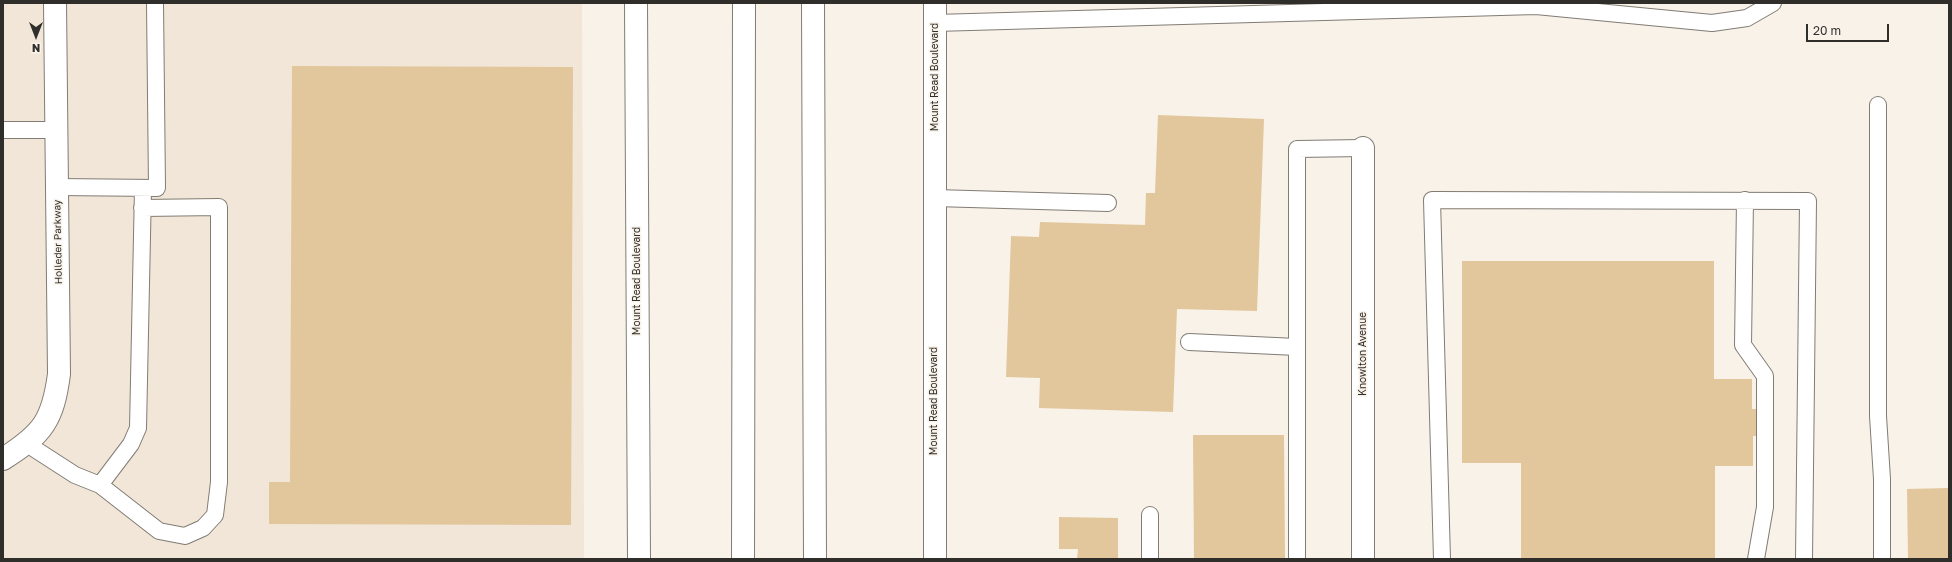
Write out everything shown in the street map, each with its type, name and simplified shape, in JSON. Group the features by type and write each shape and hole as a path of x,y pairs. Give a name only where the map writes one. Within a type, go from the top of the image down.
{"street":[{"name":"Holleder Parkway","path":"3,459 27,444 50,414 56,398 59,374 55,3"},
{"name":"Mount Read Boulevard","path":"636,3 639,559"},
{"path":"743,559 744,3"},
{"path":"813,3 815,559"},
{"name":"Mount Read Boulevard","path":"935,13 935,559"},
{"name":"Knowlton Avenue","path":"1363,148 1363,559"}],"lane":[{"path":"57,187 157,188 155,3"},
{"path":"935,13 1536,6 1712,23 1748,18 1773,3"},
{"path":"1878,105 1878,416 1882,480 1882,559"},
{"path":"3,130 57,130"},
{"path":"1298,559 1297,149 1363,148"},
{"path":"100,485 131,444 138,428 143,188"},
{"path":"935,198 1108,203"},
{"path":"1442,559 1432,200 1808,201 1804,559"},
{"path":"1745,200 1743,345 1765,376 1765,507 1756,559"},
{"path":"27,444 75,475 100,485 159,531 185,536 203,528 215,515 219,482 219,207 142,208"},
{"path":"1190,342 1297,347"},
{"path":"1150,515 1150,559"}],"shaded area":[{"path":"3,3 582,3 584,559 3,559"}],"building":[{"path":"292,66 573,67 571,525 269,524 269,482 290,482"},
{"path":"1158,115 1264,119 1257,311 1177,309 1173,412 1039,408 1040,378 1006,377 1011,236 1039,237 1040,222 1145,225 1146,193 1155,193"},
{"path":"1462,261 1714,261 1714,379 1752,379 1752,409 1766,409 1766,436 1753,436 1753,466 1715,466 1715,559 1521,559 1521,463 1462,463"},
{"path":"1193,435 1284,435 1285,559 1194,559"},
{"path":"1949,488 1949,559 1908,559 1907,489"},
{"path":"1059,517 1118,518 1118,559 1077,559 1078,549 1059,549"}]}
